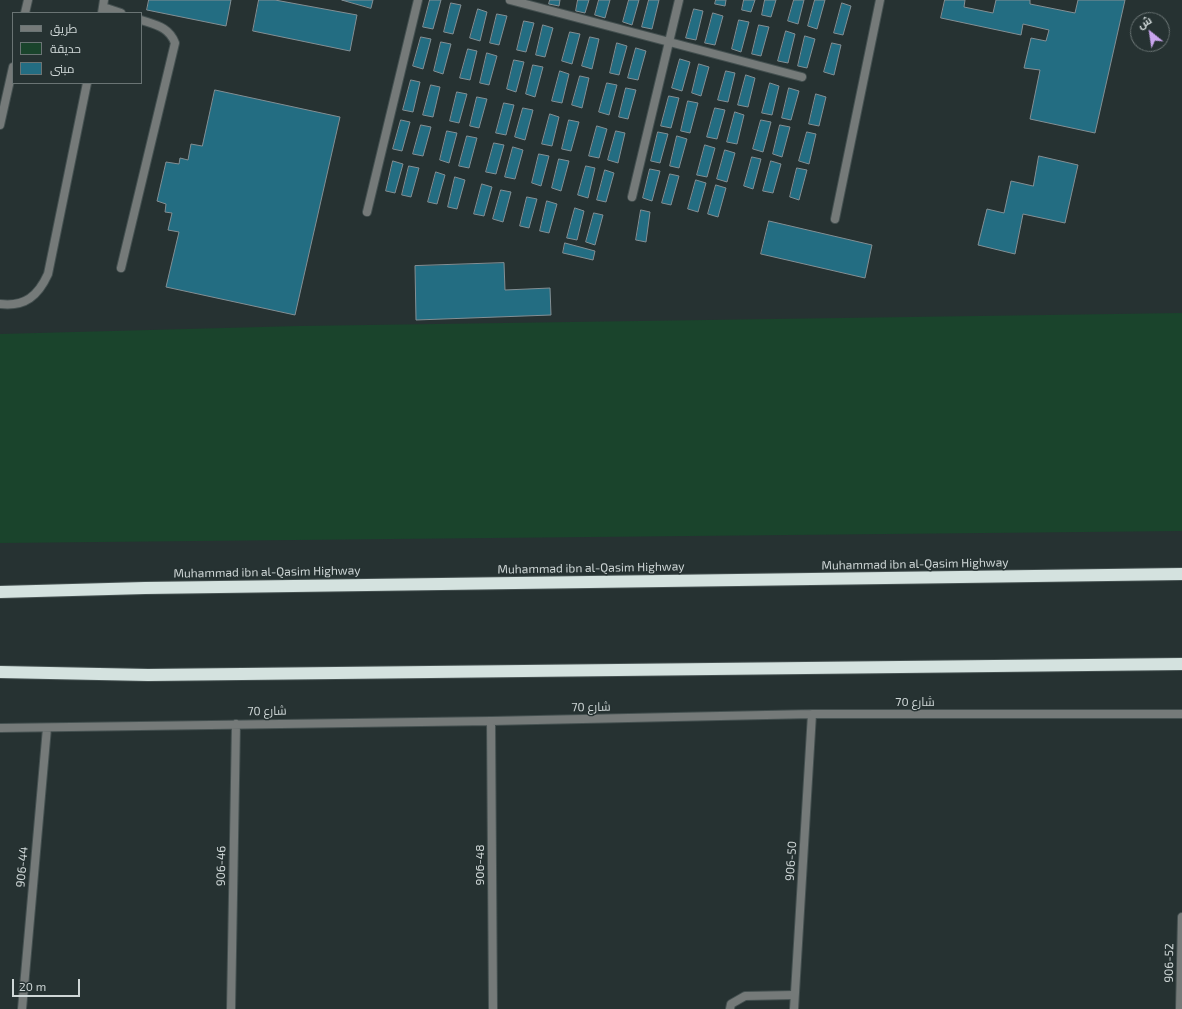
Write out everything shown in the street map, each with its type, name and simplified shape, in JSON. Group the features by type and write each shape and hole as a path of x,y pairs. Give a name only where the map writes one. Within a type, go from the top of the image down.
{"highway":[{"name":"Muhammad ibn al-Qasim Highway","path":"0,592 161,588 1182,574"},
{"path":"0,672 156,674 1182,664"}],"street":[{"path":"25,12 28,0"},
{"path":"366,212 418,0"},
{"path":"510,0 802,77"},
{"path":"632,196 679,0"},
{"path":"835,219 880,0"},
{"path":"103,7 118,12"},
{"path":"121,268 175,43 172,35 164,28 142,20"},
{"path":"0,125 12,71"},
{"path":"0,304 10,305 23,302 34,296 43,286 48,274 87,84"},
{"name":"شارع 70","path":"0,728 491,722 812,714 1182,714"},
{"name":"906-50","path":"794,1009 812,714"},
{"name":"906-48","path":"491,722 493,1009"},
{"name":"906-46","path":"230,1009 236,724"},
{"name":"906-44","path":"22,1009 47,728"},
{"name":"906-52","path":"1180,1009 1182,918"},
{"path":"730,1009 731,1004 745,996 794,995"}],"green space":[{"path":"1182,313 1182,531 0,543 0,334 299,326"}],"building":[{"path":"149,0 231,0 226,26 147,10"},
{"path":"259,0 275,0 357,15 350,51 253,31"},
{"path":"342,0 373,0 371,8"},
{"path":"430,0 441,0 433,29 423,27"},
{"path":"550,0 560,0 559,6 549,4"},
{"path":"578,0 589,0 585,13 576,11"},
{"path":"599,0 610,0 605,18 595,15"},
{"path":"629,0 639,0 632,25 623,22"},
{"path":"649,0 659,0 652,29 642,27"},
{"path":"716,0 726,0 725,6 715,4"},
{"path":"744,0 755,0 751,12 742,10"},
{"path":"765,0 776,0 771,17 762,15"},
{"path":"794,0 804,0 798,24 788,21"},
{"path":"815,0 825,0 817,29 808,26"},
{"path":"945,0 965,0 964,7 993,13 996,0 1030,0 1030,4 1075,13 1078,0 1125,0 1095,133 1030,119 1040,70 1024,68 1031,38 1046,41 1049,30 1023,24 1021,35 941,18"},
{"path":"451,3 461,5 453,34 444,32"},
{"path":"842,3 851,6 843,35 834,33"},
{"path":"478,9 487,12 480,41 470,38"},
{"path":"694,9 703,11 696,40 686,38"},
{"path":"713,13 723,16 715,45 705,43"},
{"path":"497,14 507,16 499,45 490,43"},
{"path":"739,20 749,22 741,52 732,49"},
{"path":"524,21 534,23 526,52 517,50"},
{"path":"543,25 553,28 545,57 536,55"},
{"path":"759,25 769,27 761,56 752,54"},
{"path":"786,31 795,34 788,63 778,61"},
{"path":"570,32 580,34 572,64 562,61"},
{"path":"805,36 815,39 807,68 798,66"},
{"path":"421,37 431,39 423,69 413,66"},
{"path":"590,37 599,39 592,69 582,66"},
{"path":"441,42 451,44 443,74 434,71"},
{"path":"617,43 627,46 619,75 610,73"},
{"path":"832,43 841,45 834,75 824,72"},
{"path":"636,48 646,51 638,80 628,78"},
{"path":"468,49 477,51 470,80 460,78"},
{"path":"487,53 497,56 489,85 480,83"},
{"path":"680,59 690,62 682,91 672,88"},
{"path":"514,60 524,62 516,92 507,89"},
{"path":"699,64 709,67 701,96 692,93"},
{"path":"533,65 543,67 535,97 526,94"},
{"path":"560,71 569,74 562,103 552,101"},
{"path":"726,71 735,73 728,102 718,100"},
{"path":"746,75 755,78 748,107 738,105"},
{"path":"580,76 589,78 582,108 572,105"},
{"path":"411,80 420,82 413,112 403,110"},
{"path":"607,83 617,85 609,115 599,112"},
{"path":"770,83 779,86 772,115 762,113"},
{"path":"431,85 440,87 433,117 423,115"},
{"path":"626,88 636,90 628,119 619,117"},
{"path":"789,88 799,91 791,120 782,118"},
{"path":"215,90 340,117 295,315 166,287 179,232 168,230 172,213 165,212 166,204 157,201 166,162 179,164 180,158 188,160 191,144 202,146"},
{"path":"457,92 467,94 459,123 450,121"},
{"path":"816,94 826,97 819,126 809,124"},
{"path":"669,96 679,98 671,128 661,126"},
{"path":"477,97 487,99 479,128 470,126"},
{"path":"688,101 698,103 690,133 681,131"},
{"path":"504,103 514,105 506,135 496,133"},
{"path":"523,108 533,110 525,140 515,137"},
{"path":"715,108 725,110 717,139 707,137"},
{"path":"735,112 744,115 737,144 727,142"},
{"path":"550,114 559,117 552,146 542,144"},
{"path":"401,120 410,122 402,151 393,149"},
{"path":"569,120 579,122 571,151 562,149"},
{"path":"761,120 771,122 763,152 753,149"},
{"path":"421,125 431,127 423,156 413,154"},
{"path":"780,125 790,127 782,157 773,154"},
{"path":"597,126 607,129 599,158 589,156"},
{"path":"447,131 457,133 449,163 440,160"},
{"path":"616,131 625,133 618,163 608,160"},
{"path":"658,132 668,134 660,163 651,161"},
{"path":"807,132 816,134 809,164 799,161"},
{"path":"467,136 477,138 469,168 459,166"},
{"path":"677,136 687,139 679,168 670,166"},
{"path":"494,143 504,145 496,174 486,172"},
{"path":"705,145 715,148 707,177 697,175"},
{"path":"513,147 523,150 515,179 505,177"},
{"path":"725,150 735,153 727,182 717,179"},
{"path":"539,154 549,156 541,186 532,183"},
{"path":"1039,156 1078,165 1065,223 1023,214 1015,254 978,245 987,209 1004,213 1011,181 1033,186"},
{"path":"752,157 761,159 753,189 744,186"},
{"path":"559,159 569,161 561,191 552,188"},
{"path":"393,161 403,164 395,193 386,191"},
{"path":"771,161 781,164 773,193 763,191"},
{"path":"409,166 419,168 411,197 402,195"},
{"path":"586,166 595,168 588,198 578,195"},
{"path":"797,168 807,170 799,200 790,197"},
{"path":"650,169 660,171 652,201 643,198"},
{"path":"605,170 614,173 606,202 597,200"},
{"path":"436,172 445,175 437,204 428,202"},
{"path":"670,174 679,176 671,205 662,203"},
{"path":"455,177 465,180 457,209 448,207"},
{"path":"696,180 706,183 698,212 688,209"},
{"path":"482,184 492,187 484,216 474,214"},
{"path":"716,185 726,188 718,217 708,214"},
{"path":"501,190 511,192 503,222 493,219"},
{"path":"527,197 537,199 529,228 520,226"},
{"path":"547,201 557,204 549,233 540,231"},
{"path":"575,208 584,211 577,240 567,238"},
{"path":"641,210 650,212 646,242 636,240"},
{"path":"594,213 603,215 595,245 586,242"},
{"path":"769,221 872,245 865,278 761,254"},
{"path":"565,243 595,251 593,260 563,253"},
{"path":"504,263 505,290 550,288 551,315 416,320 415,266"}]}
